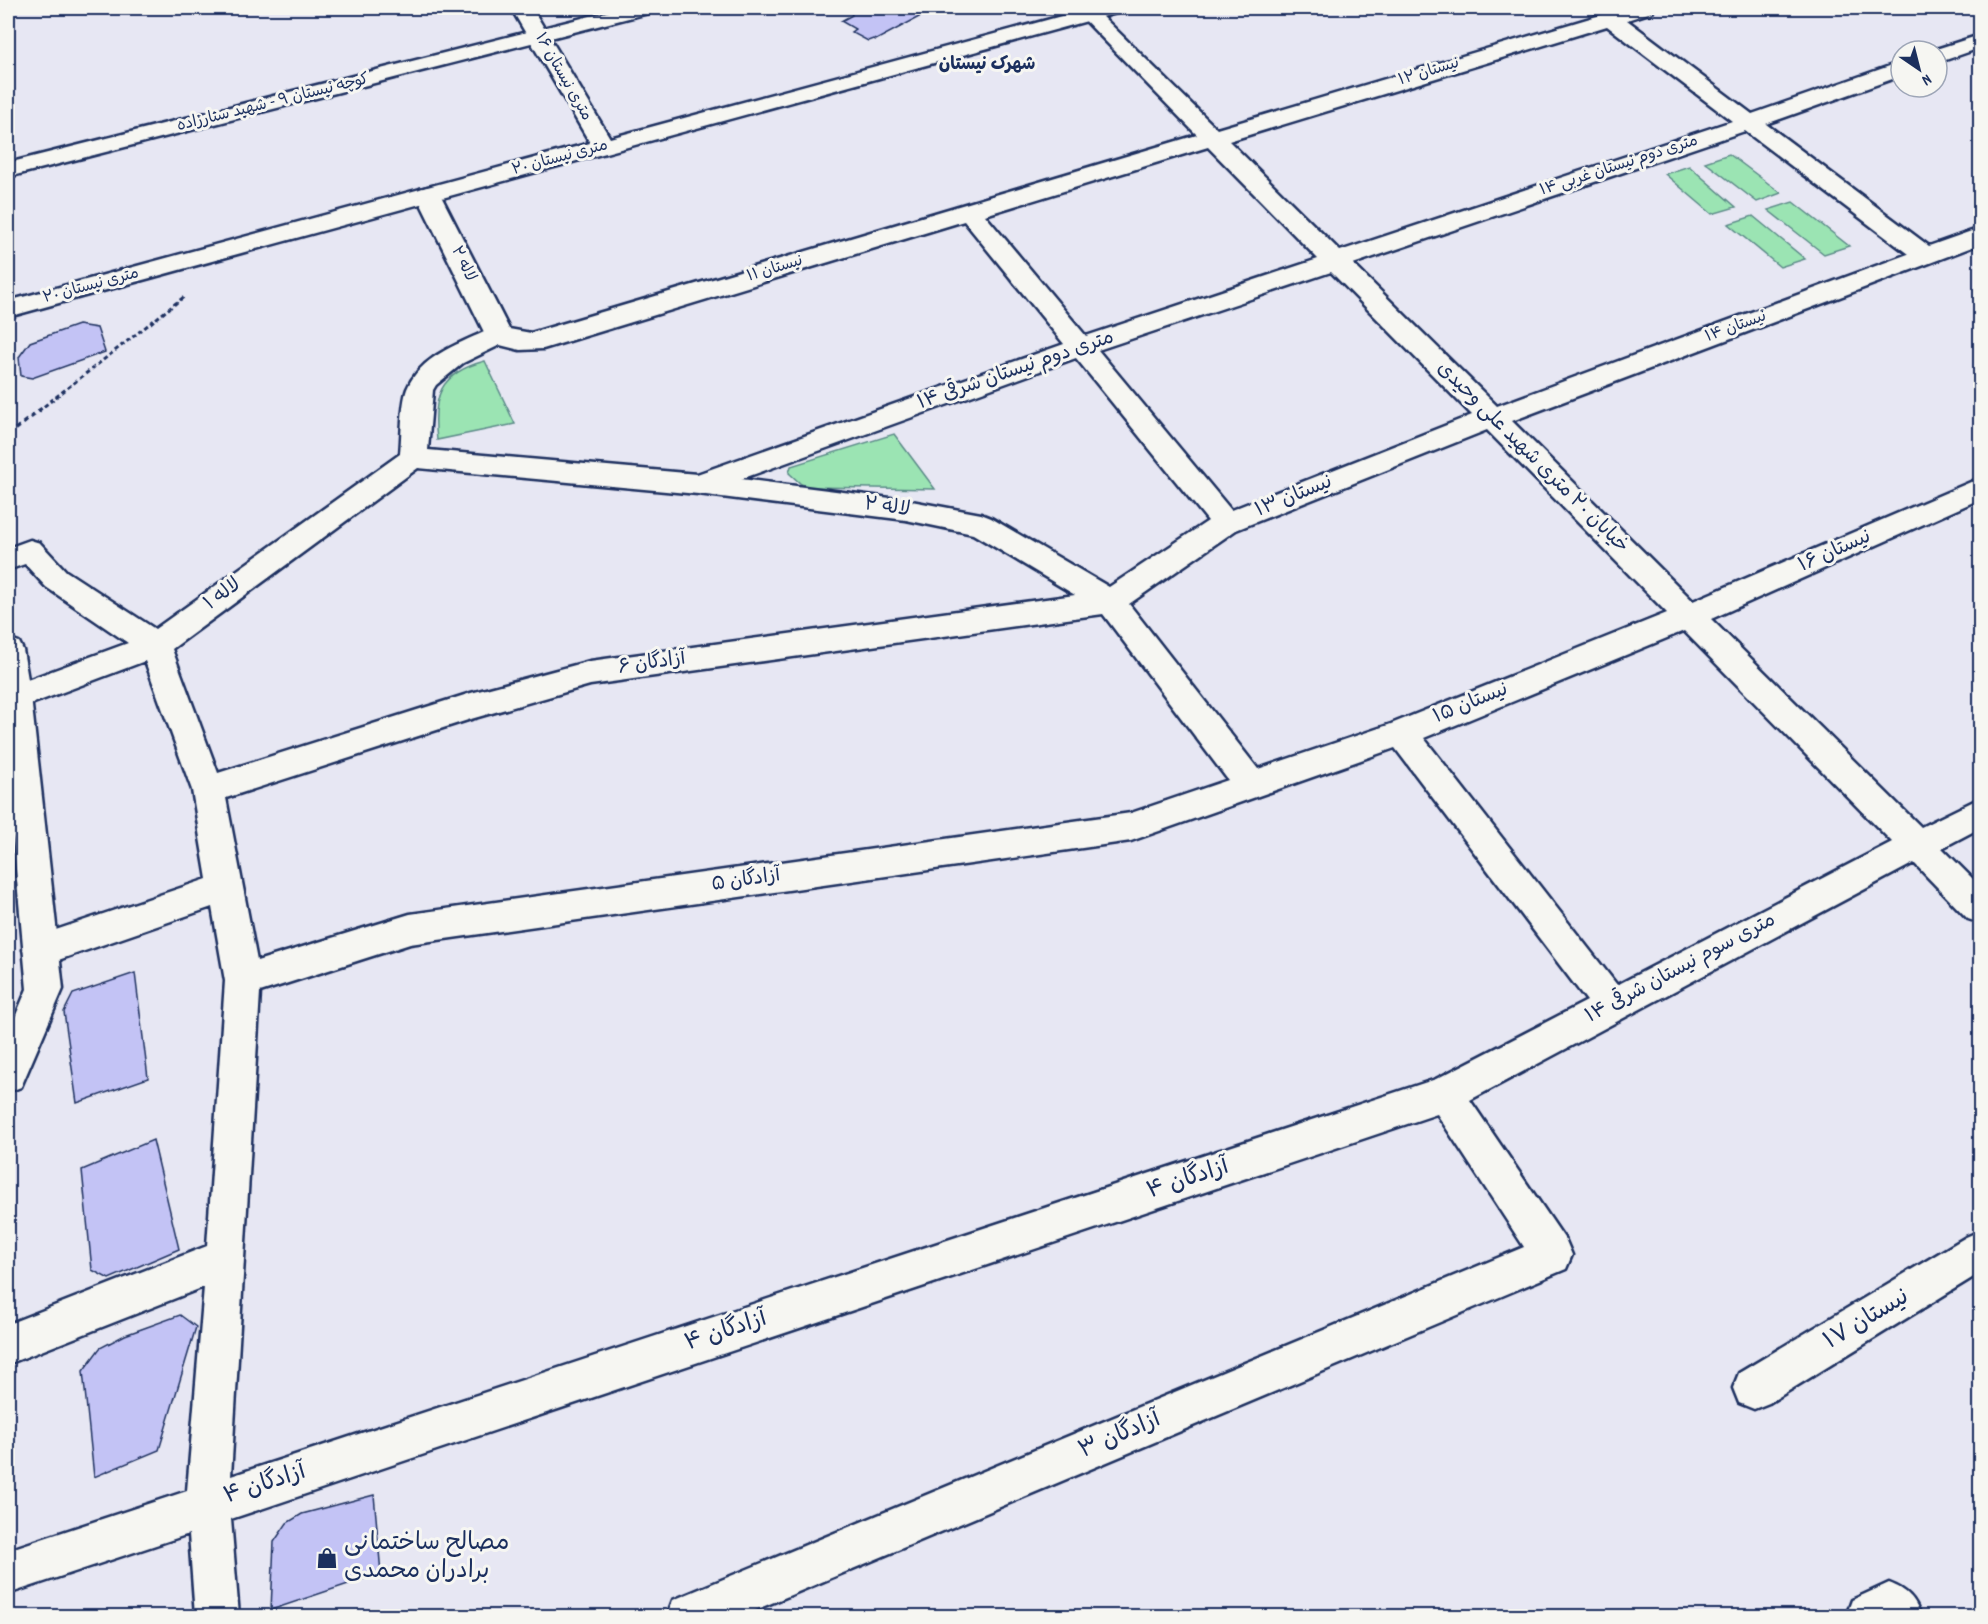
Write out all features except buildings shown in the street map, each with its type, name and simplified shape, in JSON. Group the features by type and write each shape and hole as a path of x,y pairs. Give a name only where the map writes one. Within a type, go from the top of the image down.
{"street":[{"name":"۱۶ متری نیستان","path":"522,8 603,146"},
{"name":"کوچه نیستان ۹ - شهید ستارزاده","path":"8,170 645,8"},
{"name":"نیستان ۱۲","path":"1212,137 1645,8"},
{"name":"خیابان ۲۰ متری شهید علی وحیدی","path":"1095,10 1212,137 1980,908"},
{"name":"۲۰ متری نیستان","path":"8,309 1095,10"},
{"path":"1610,18 1926,256"},
{"path":"1949,52 1980,41"},
{"name":"۱۴ متری دوم نیستان غربی","path":"1335,260 1750,122 1889,73"},
{"name":"نیستان ۱۱","path":"498,335 517,343 543,340 1212,137"},
{"name":"لاله ۲","path":"428,194 498,335"},
{"path":"969,211 1226,523"},
{"name":"نیستان ۱۴","path":"1492,418 1980,236"},
{"name":"۱۴ متری دوم نیستان شرقی","path":"698,484 1081,347 1335,260"},
{"path":"412,458 423,381 445,363 498,335"},
{"name":"نیستان ۱۳","path":"1110,602 1226,523 1492,418"},
{"name":"لاله ۲","path":"412,458 698,484 906,510 981,525 1110,602 1251,785"},
{"name":"لاله ۱","path":"15,697 155,645 412,458"},
{"name":"نیستان ۱۶","path":"1689,616 1980,488"},
{"path":"8,559 30,551 56,579 155,645 208,790 243,981 208,1504 217,1617"},
{"path":"1018,614 1034,605 1042,589 1036,558"},
{"name":"آزادگان ۶","path":"208,790 471,705 590,673 1110,602"},
{"name":"نیستان ۱۵","path":"1251,785 1402,733 1689,616"},
{"path":"8,650 15,697 45,989 8,1075"},
{"path":"1402,733 1612,1006"},
{"name":"آزادگان ۵","path":"243,981 410,929 1131,827 1251,785"},
{"name":"۱۴ متری سوم نیستان شرقی","path":"1445,1094 1980,812"},
{"path":"41,950 225,888"},
{"name":"آزادگان ۳","path":"689,1617 1552,1255 1445,1094"},
{"name":"آزادگان ۴","path":"8,1572 1445,1094"},
{"name":"نیستان ۱۷","path":"1754,1388 1980,1251"},
{"path":"8,1344 226,1258"},
{"path":"1868,1617 1889,1605 1899,1617"}],"path":[{"path":"8,435 192,291"}],"green space":[{"path":"1729,154 1781,193 1757,202 1705,162"},
{"path":"1689,166 1736,207 1712,214 1665,174"},
{"path":"1793,202 1849,246 1824,254 1768,210"},
{"path":"1753,216 1805,259 1780,267 1728,224"},
{"path":"485,361 515,424 437,440 436,411 442,389 457,372"},
{"path":"894,434 935,489 810,487 801,484 789,473 791,466"}],"place":[{"name":"مصالح ساختمانی برادران محمدی","path":"327,1558"}],"district":[{"name":"شهرک نیستان","path":"987,65"}]}
